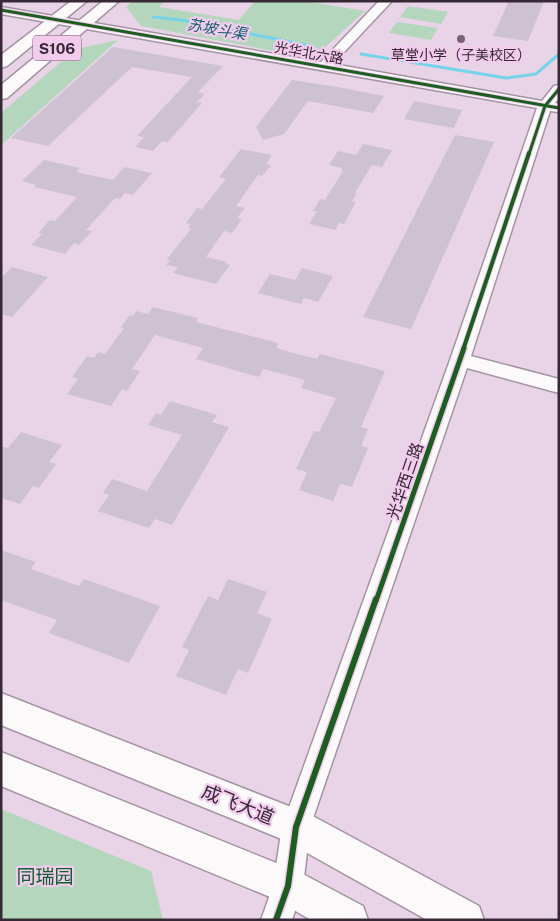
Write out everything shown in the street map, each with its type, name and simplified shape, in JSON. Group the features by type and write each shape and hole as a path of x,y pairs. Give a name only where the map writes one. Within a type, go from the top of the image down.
{"main road":[{"name":"S106","path":"1,64 80,1"},
{"name":"S106","path":"1,94 112,1"},
{"name":"成飞大道","path":"1,709 296,827 465,920"},
{"path":"1,770 288,886 350,920"}],"street":[{"path":"324,67 386,1"},
{"name":"光华北六路","path":"1,10 552,107"},
{"name":"光华西三路","path":"276,920 288,886 296,827 460,360 559,89"},
{"path":"460,360 559,386"}],"green space":[{"path":"133,1 165,1 159,7 239,20 255,1 304,1 365,11 322,50 296,55 141,26 126,7"},
{"path":"408,6 448,12 441,24 400,17"},
{"path":"397,22 438,28 431,40 389,33"},
{"path":"118,40 1,145 1,113 76,49"},
{"name":"同瑞园","path":"1,809 151,871 163,920 1,920"}],"building":[{"path":"509,1 544,1 528,41 493,36"},
{"path":"113,47 223,66 198,92 205,94 197,102 202,103 168,142 162,141 153,151 135,147 144,137 137,136 192,77 132,67 48,146 11,138"},
{"path":"292,80 384,96 373,113 308,101 284,134 263,140 256,127"},
{"path":"414,101 462,110 454,128 404,119"},
{"path":"455,135 494,142 411,329 363,317"},
{"path":"363,144 392,150 382,167 372,165 355,193 357,193 352,201 356,202 344,224 339,223 335,230 309,224 317,211 313,211 320,199 325,200 343,171 341,170 342,168 329,165 338,151 356,155"},
{"path":"241,149 272,155 266,164 271,165 262,176 258,175 236,206 245,208 237,218 242,219 232,233 224,231 206,257 227,262 225,264 230,265 216,284 173,273 178,267 166,265 170,260 167,259 191,229 188,228 191,224 186,223 197,208 202,209 226,179 219,177"},
{"path":"44,160 80,168 76,172 113,180 124,167 152,173 133,195 125,193 120,199 115,198 86,230 92,231 79,245 74,243 65,254 31,245 42,234 38,233 50,220 55,221 77,197 34,187 36,185 22,181"},
{"path":"12,267 48,277 12,317 1,314 1,278"},
{"path":"302,268 333,276 318,302 304,298 301,304 258,293 270,274 295,280"},
{"path":"153,307 198,318 196,322 278,343 276,348 290,352 317,359 320,354 385,371 361,427 368,429 361,446 368,448 352,487 340,484 333,501 299,490 307,472 296,469 314,431 319,432 336,398 301,388 305,380 263,369 259,377 196,359 203,348 155,335 132,369 140,371 127,391 122,389 111,406 67,394 78,379 72,377 87,356 94,358 98,352 105,354 124,328 121,327 130,315 133,316 136,311 148,314"},
{"path":"170,401 217,415 212,422 229,427 172,525 155,519 149,528 98,511 109,495 103,493 112,479 147,491 182,435 148,425 156,413 161,415"},
{"path":"21,432 62,445 49,462 56,464 39,488 33,486 20,504 1,498 1,446 8,448"},
{"path":"1,550 36,562 31,569 79,586 84,579 160,606 129,663 49,633 57,620 1,600"},
{"path":"228,579 267,592 257,613 272,619 248,673 238,669 226,695 176,676 189,650 182,647 208,596 218,600"}],"waterway":[{"name":"苏坡斗渠","path":"153,17 181,20 311,46"},
{"name":"苏坡斗渠","path":"361,54 506,78 536,74 559,54"}],"cycle path":[{"path":"1,10 559,108"},
{"path":"276,920 288,886 296,827 460,360 545,106 559,89"}],"place":[{"name":"草堂小学（子美校区）","path":"461,39"}]}
